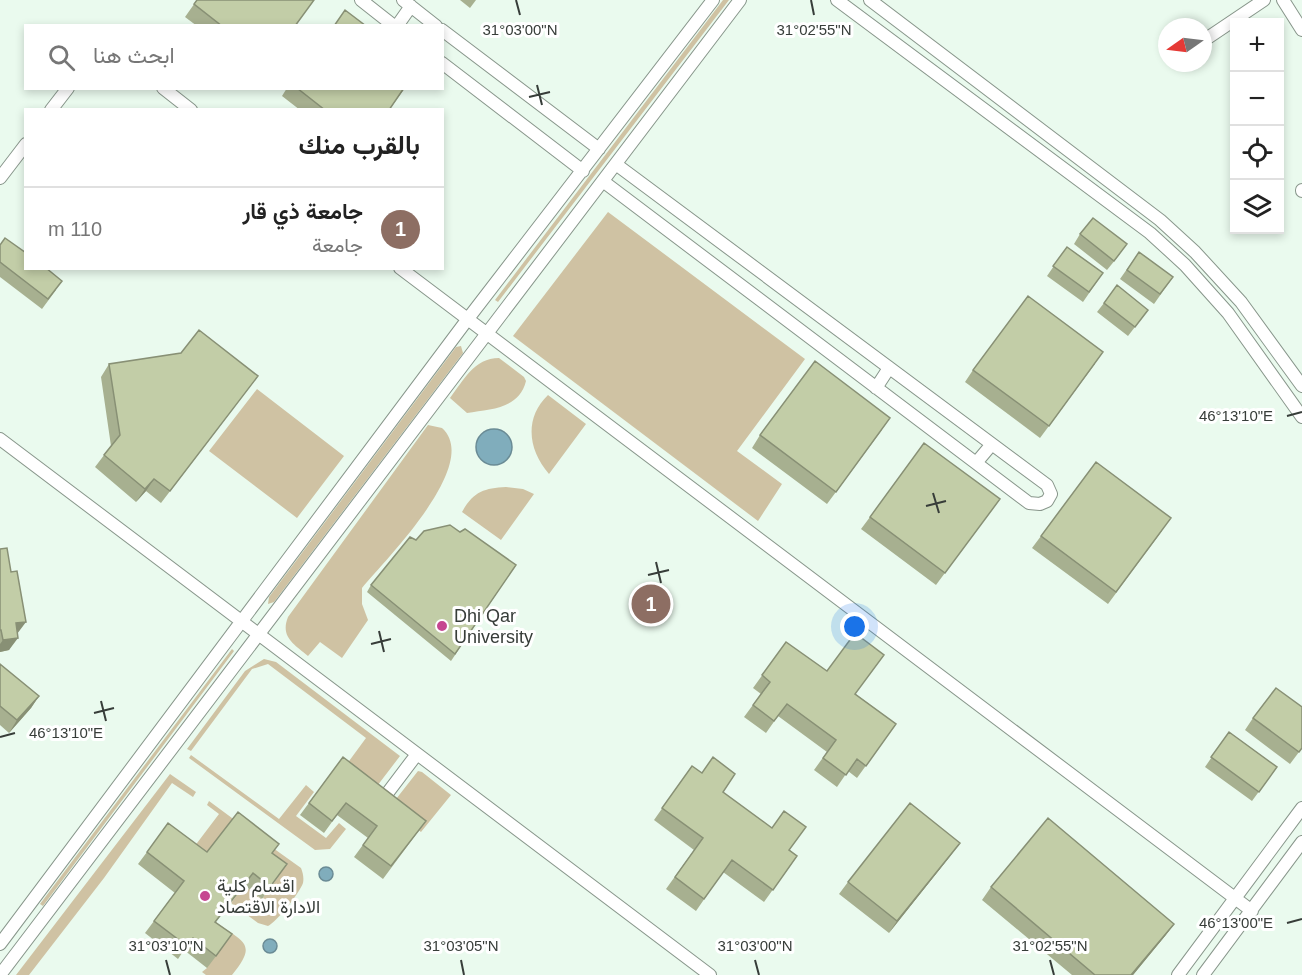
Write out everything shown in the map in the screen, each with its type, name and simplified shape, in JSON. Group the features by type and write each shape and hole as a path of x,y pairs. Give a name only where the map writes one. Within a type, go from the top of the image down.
{"street":[{"path":"361,0 392,24"},
{"path":"0,944 468,320 713,0"},
{"path":"0,975 740,0"},
{"path":"837,0 1150,233 1185,265 1228,313 1302,417"},
{"path":"870,0 1160,220 1195,252 1241,302 1302,386"},
{"path":"1212,35 1264,0"},
{"path":"1283,0 1302,30"},
{"path":"396,24 407,3 433,24"},
{"path":"444,32 599,149"},
{"path":"444,65 583,171"},
{"path":"53,108 66,90"},
{"path":"166,90 188,108"},
{"path":"0,178 24,147"},
{"path":"604,182 1029,503 1040,504 1047,501 1051,494 1047,485 617,165"},
{"path":"403,270 1252,911"},
{"path":"783,318 795,298"},
{"path":"876,388 889,368"},
{"path":"0,440 710,975"},
{"path":"976,463 992,444"},
{"path":"383,799 417,754"},
{"path":"1178,975 1302,808"},
{"path":"1203,975 1302,842"},
{"path":"28,906 44,917"}],"shaded area":[{"path":"723,0 729,0 498,302 495,300"},
{"path":"608,212 805,359 737,451 782,484 758,521 513,336"},
{"path":"461,346 463,353 274,602 268,604 269,597 456,347"},
{"path":"499,358 524,377 526,381 522,390 517,397 503,406 467,413 450,398 476,366 490,359"},
{"path":"257,389 344,456 297,518 209,451"},
{"path":"548,395 586,424 549,474 537,455 532,434 535,414"},
{"path":"428,425 442,428 451,444 450,464 440,487 408,535 362,588 362,604 368,620 342,658 320,642 308,656 293,644 287,635 288,617"},
{"path":"506,487 523,489 534,494 501,540 462,512 470,500 480,492"},
{"path":"232,649 234,651 43,906 40,904"},
{"path":"264,659 276,662 400,756 371,794 341,772 366,738 268,664 252,669 191,751 187,749 245,671"},
{"path":"191,755 279,819 306,785 314,792 296,816 326,838 339,823 346,829 330,849 315,850 189,758"},
{"path":"418,771 451,795 421,832 389,808"},
{"path":"170,774 196,792 193,797 172,783 104,878 29,975 16,975"},
{"path":"209,801 263,841 198,865 191,851 219,814 207,805"},
{"path":"266,843 301,868 303,874 303,883 293,900 268,926 258,923 231,903 244,885 262,899 278,877"},
{"path":"216,922 240,940 246,950 232,975 206,975 202,972 207,968 207,934"}],"water":[{"path":"494,429 507,434 512,447 507,460 494,465 481,460 476,447 481,434"},
{"path":"323,867 329,867 333,874 329,881 323,881 319,877 319,871"},
{"path":"267,939 273,939 277,946 273,953 267,953 263,949 263,943"}],"building":[{"path":"197,0 314,0 296,24 219,24 194,4"},
{"path":"345,10 363,24 335,24"},
{"path":"300,90 403,90 390,108 322,108"},
{"path":"1093,218 1127,244 1114,261 1080,234"},
{"path":"5,238 24,252 24,270 48,270 62,281 48,299 0,262 0,245"},
{"path":"1067,247 1103,273 1089,292 1053,266"},
{"path":"1139,252 1173,277 1160,294 1127,270"},
{"path":"1117,285 1148,310 1135,327 1104,303"},
{"path":"1028,296 1103,352 1049,426 973,370"},
{"path":"199,330 258,376 170,491 154,479 145,489 104,455 120,435 109,364 181,353"},
{"path":"815,361 890,418 836,492 760,435"},
{"path":"924,443 1000,499 945,573 870,517"},
{"path":"1096,462 1171,518 1116,592 1041,536"},
{"name":"Dhi Qar University","path":"450,525 460,532 465,529 516,565 455,654 371,585 410,537 416,540 424,531"},
{"path":"7,548 11,572 17,571 26,622 16,623 18,638 3,640 0,630 0,549"},
{"path":"855,633 884,655 855,694 896,724 866,766 857,759 846,775 823,758 836,740 787,704 774,721 753,705 770,682 762,675 786,642 827,671"},
{"path":"0,664 39,696 17,720 0,706"},
{"path":"1276,688 1302,707 1302,748 1299,752 1253,718"},
{"path":"1229,732 1277,767 1259,792 1211,757"},
{"name":"اقسام كلية الادارة الاقتصاد","path":"343,757 426,821 391,866 363,845 377,826 346,803 332,821 309,803"},
{"path":"713,757 735,774 723,792 772,828 784,811 806,827 789,850 797,856 773,890 732,860 704,899 675,877 703,838 662,808 692,766 702,773"},
{"path":"910,803 960,843 897,921 848,882"},
{"name":"اقسام كلية الادارة الاقتصاد","path":"238,812 279,844 272,853 287,864 270,887 253,873 215,922 232,934 216,956 193,938 187,946 154,921 184,881 147,852 168,823 207,852"},
{"path":"1048,818 1174,924 1131,975 1095,975 991,887"}],"place":[{"name":"جامعة ذي قار","path":"651,604"},
{"name":"Dhi Qar University","path":"442,626"},
{"name":"اقسام كلية الادارة الاقتصاد","path":"205,896"}]}
